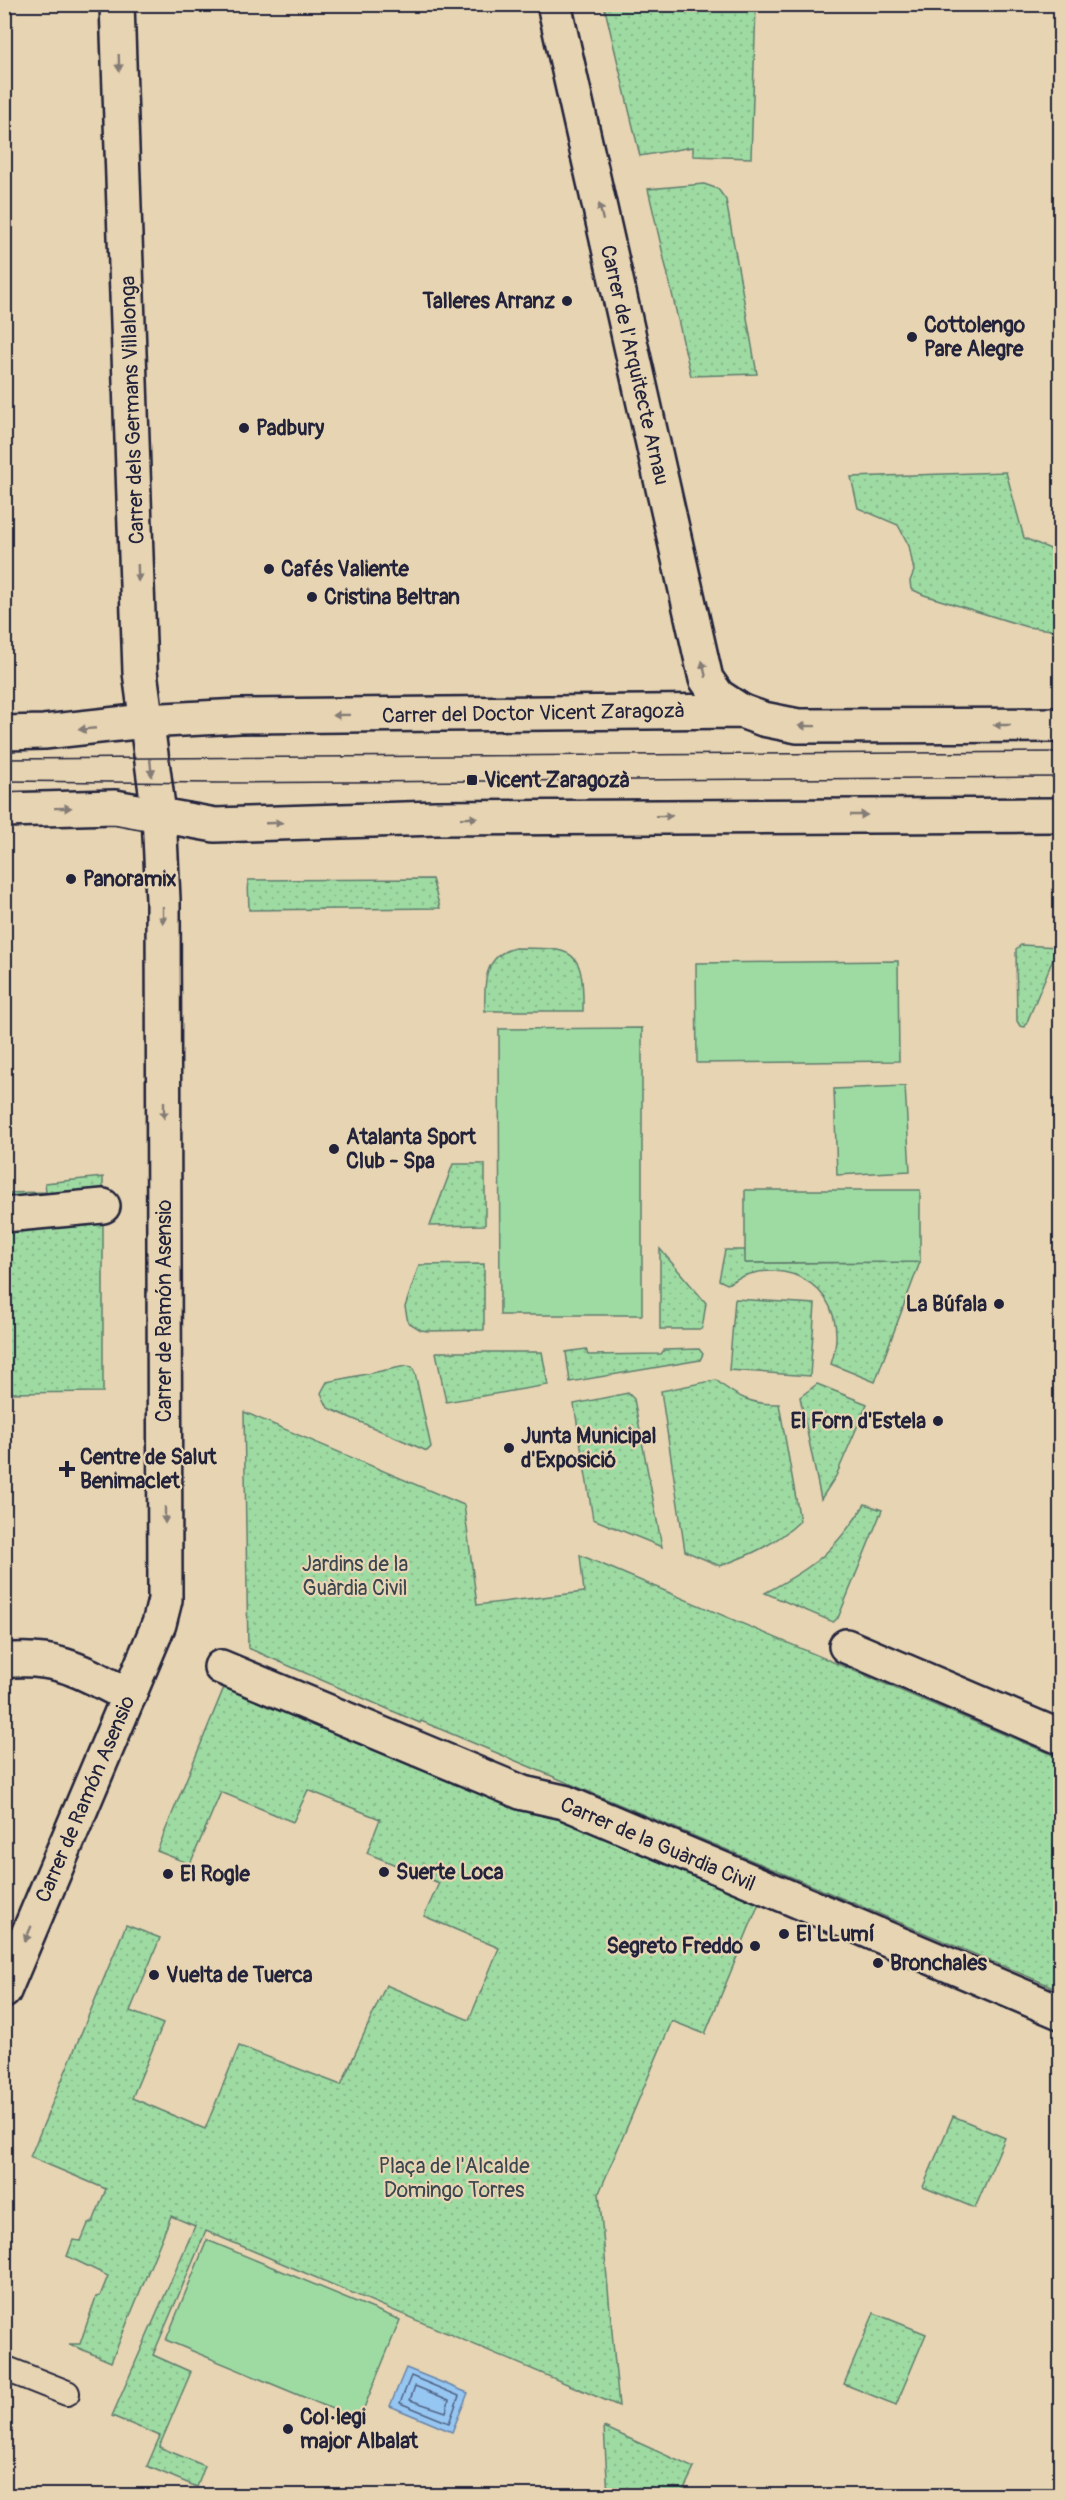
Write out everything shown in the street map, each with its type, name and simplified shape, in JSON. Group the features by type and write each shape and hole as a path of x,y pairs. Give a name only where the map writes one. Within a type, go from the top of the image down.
{"street":[{"name":"Carrer dels Germans Villalonga","path":"117,4 140,672 159,814"},
{"name":"Carrer de l'Arquitecte Arnau","path":"554,4 706,679 718,696 741,711"},
{"name":"Carrer del Doctor Vicent Zaragozà","path":"4,733 95,728 145,721 240,716 741,711 763,719 798,726 1060,725"},
{"path":"4,810 115,807 215,825 447,818 1060,815"},
{"name":"Carrer de Ramón Asensio","path":"4,1992 159,1624 165,1600 163,900 159,814"},
{"path":"4,1215 103,1206"},
{"path":"846,1646 1060,1737"},
{"path":"4,1661 32,1658 55,1662 79,1670 129,1696"},
{"name":"Carrer de la Guàrdia Civil","path":"221,1667 523,1793 564,1802 1060,2012"}],"lane":[{"path":"4,2368 67,2393"}],"green space":[{"path":"604,5 756,5 751,158 693,156 693,147 640,156"},
{"path":"704,184 718,189 726,200 757,374 691,376 648,189"},
{"path":"1006,472 1024,538 1060,553 1060,631 1027,627 911,589 910,581 914,571 909,546 898,525 858,508 851,477"},
{"path":"432,879 440,908 249,910 248,880"},
{"path":"1021,945 1058,947 1025,1027 1020,1026 1017,1021 1016,949"},
{"path":"515,948 551,949 563,951 571,956 577,963 581,975 583,1011 485,1011 486,981 491,964 504,952"},
{"path":"898,961 899,1061 697,1063 696,963"},
{"path":"642,1028 642,1315 500,1315 499,1029"},
{"path":"905,1086 910,1171 837,1175 834,1089"},
{"path":"453,1164 485,1164 485,1225 430,1226"},
{"path":"103,1177 103,1392 5,1393 4,1193 46,1192 45,1183"},
{"path":"745,1190 920,1190 920,1262 745,1263"},
{"path":"660,1249 706,1303 702,1329 660,1329"},
{"path":"725,1250 745,1250 746,1263 920,1262 875,1382 831,1364 836,1339 834,1317 825,1298 811,1284 793,1275 773,1271 750,1274 727,1284 719,1280"},
{"path":"484,1264 484,1330 428,1331 421,1330 408,1322 405,1307 419,1265"},
{"path":"735,1299 815,1304 810,1376 729,1370"},
{"path":"586,1349 588,1355 661,1354 664,1350 699,1349 703,1354 700,1360 570,1382 566,1352"},
{"path":"436,1352 542,1352 548,1385 446,1402"},
{"path":"406,1366 412,1367 415,1373 431,1447 427,1451 328,1408 321,1393 327,1382"},
{"path":"716,1380 745,1399 779,1404 800,1521 782,1536 762,1548 720,1566 685,1551 661,1391"},
{"path":"817,1384 867,1404 836,1476 821,1499 800,1397"},
{"path":"628,1393 634,1399 662,1547 593,1519 574,1404"},
{"name":"Jardins de la Guàrdia Civil","path":"244,1412 464,1505 477,1605 584,1592 580,1555 1060,1758 1060,1990 421,1721 420,1723 248,1648"},
{"path":"865,1504 882,1510 838,1618 833,1622 765,1593 797,1575 822,1557 843,1535"},
{"name":"Plaça de l'Alcalde Domingo Torres","path":"227,1680 725,1889 760,1901 705,2034 672,2021 599,2193 619,2406 206,2231 153,2355 191,2372 159,2447 205,2466 197,2487 147,2466 160,2436 112,2416 195,2226 171,2216 111,2362 69,2344 80,2344 96,2297 100,2296 108,2276 67,2256 73,2240 81,2241 88,2224 93,2222 106,2189 30,2157 126,1925 160,1938 130,2011 163,2024 132,2098 205,2129 239,2046 341,2085 386,1985 469,2020 499,1948 424,1916 439,1883 367,1853 380,1819 308,1790 293,1822 221,1792 190,1864 157,1851"},
{"path":"953,2116 1005,2138 975,2208 923,2187"},
{"path":"207,2240 400,2320 359,2420 166,2340"},
{"path":"874,2313 926,2334 896,2405 844,2384"},
{"path":"604,2427 694,2468 681,2495 608,2495"}],"water":[{"path":"406,2368 468,2393 452,2432 390,2406"}],"tram line":[{"path":"4,759 1060,752"},
{"path":"4,781 216,783 1060,777"}],"place":[{"name":"Talleres Arranz","path":"567,301"},
{"name":"Cottolengo Pare Alegre","path":"912,337"},
{"name":"Padbury","path":"244,428"},
{"name":"Cafés Valiente","path":"269,569"},
{"name":"Cristina Beltran","path":"312,597"},
{"name":"Vicent Zaragozà","path":"472,780"},
{"name":"Panoramix","path":"71,879"},
{"name":"Atalanta Sport Club - Spa","path":"334,1149"},
{"name":"La Búfala","path":"999,1304"},
{"name":"El Forn d'Estela","path":"938,1421"},
{"name":"Junta Municipal d'Exposició","path":"509,1448"},
{"name":"Centre de Salut Benimaclet","path":"67,1469"},
{"name":"Suerte Loca","path":"384,1872"},
{"name":"El Rogle","path":"168,1874"},
{"name":"El LLumí","path":"784,1934"},
{"name":"Segreto Freddo","path":"755,1946"},
{"name":"Bronchales","path":"878,1963"},
{"name":"Vuelta de Tuerca","path":"154,1975"},
{"name":"Col·legi major Albalat","path":"288,2429"}]}
